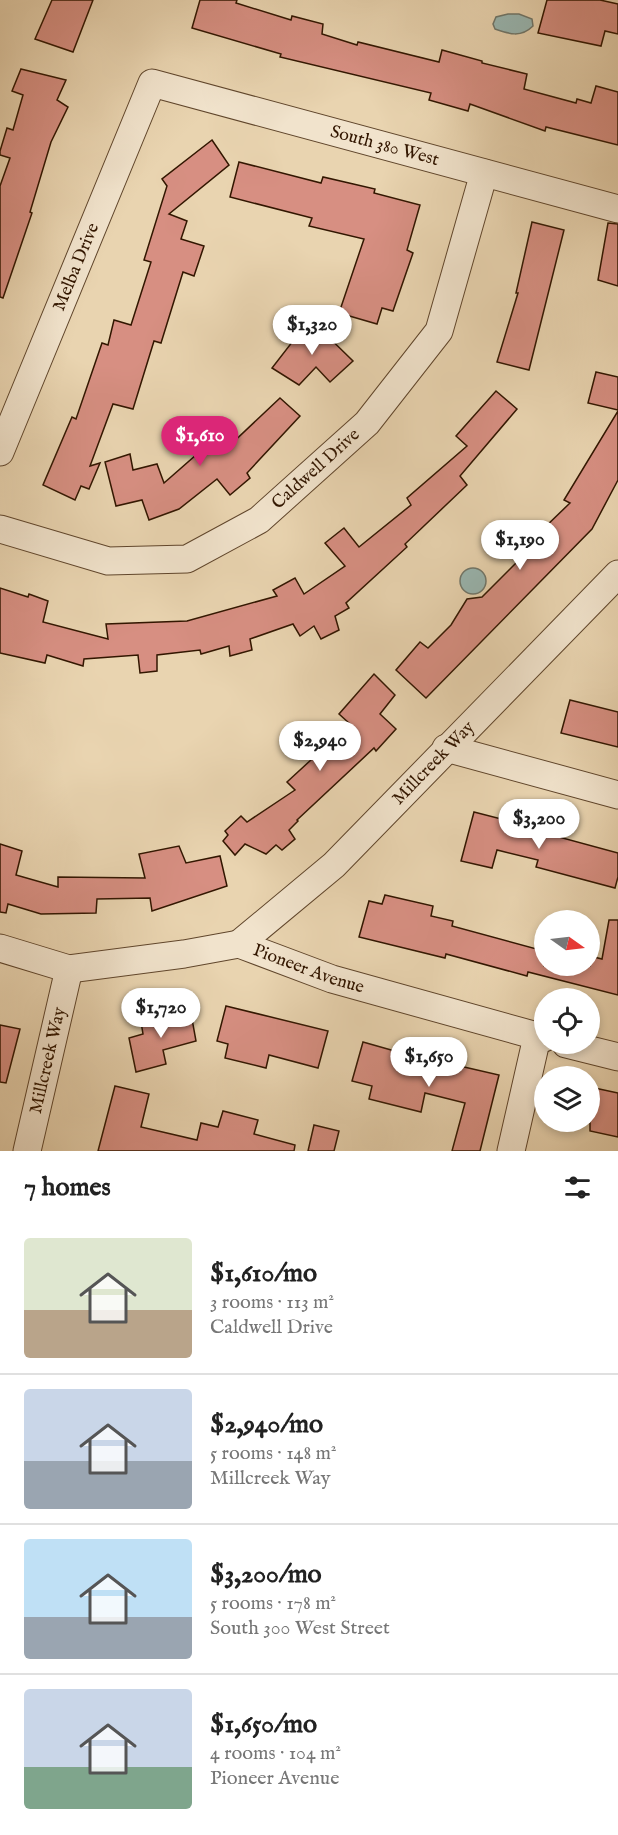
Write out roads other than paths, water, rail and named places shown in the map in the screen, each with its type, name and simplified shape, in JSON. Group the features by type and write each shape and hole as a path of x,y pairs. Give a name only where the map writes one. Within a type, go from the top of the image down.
{"street":[{"name":"South 380 West","path":"152,82 618,209"},
{"name":"Melba Drive","path":"0,452 152,82"},
{"name":"Caldwell Drive","path":"0,529 108,561 187,559 259,520 367,423 439,332 484,173"},
{"name":"Millcreek Way","path":"238,944 334,865 618,574"},
{"path":"446,748 618,795"},
{"name":"Pioneer Avenue","path":"0,948 69,969 184,954 238,944 332,979 534,1036"},
{"name":"Millcreek Way","path":"27,1151 69,969"},
{"path":"600,1052 618,1057"},
{"path":"511,1151 537,1054"}],"water":[{"path":"519,14 532,19 533,26 519,34 495,29 493,24 496,17"},
{"path":"473,568 482,572 486,581 482,590 473,594 464,590 460,581 464,572"}]}
